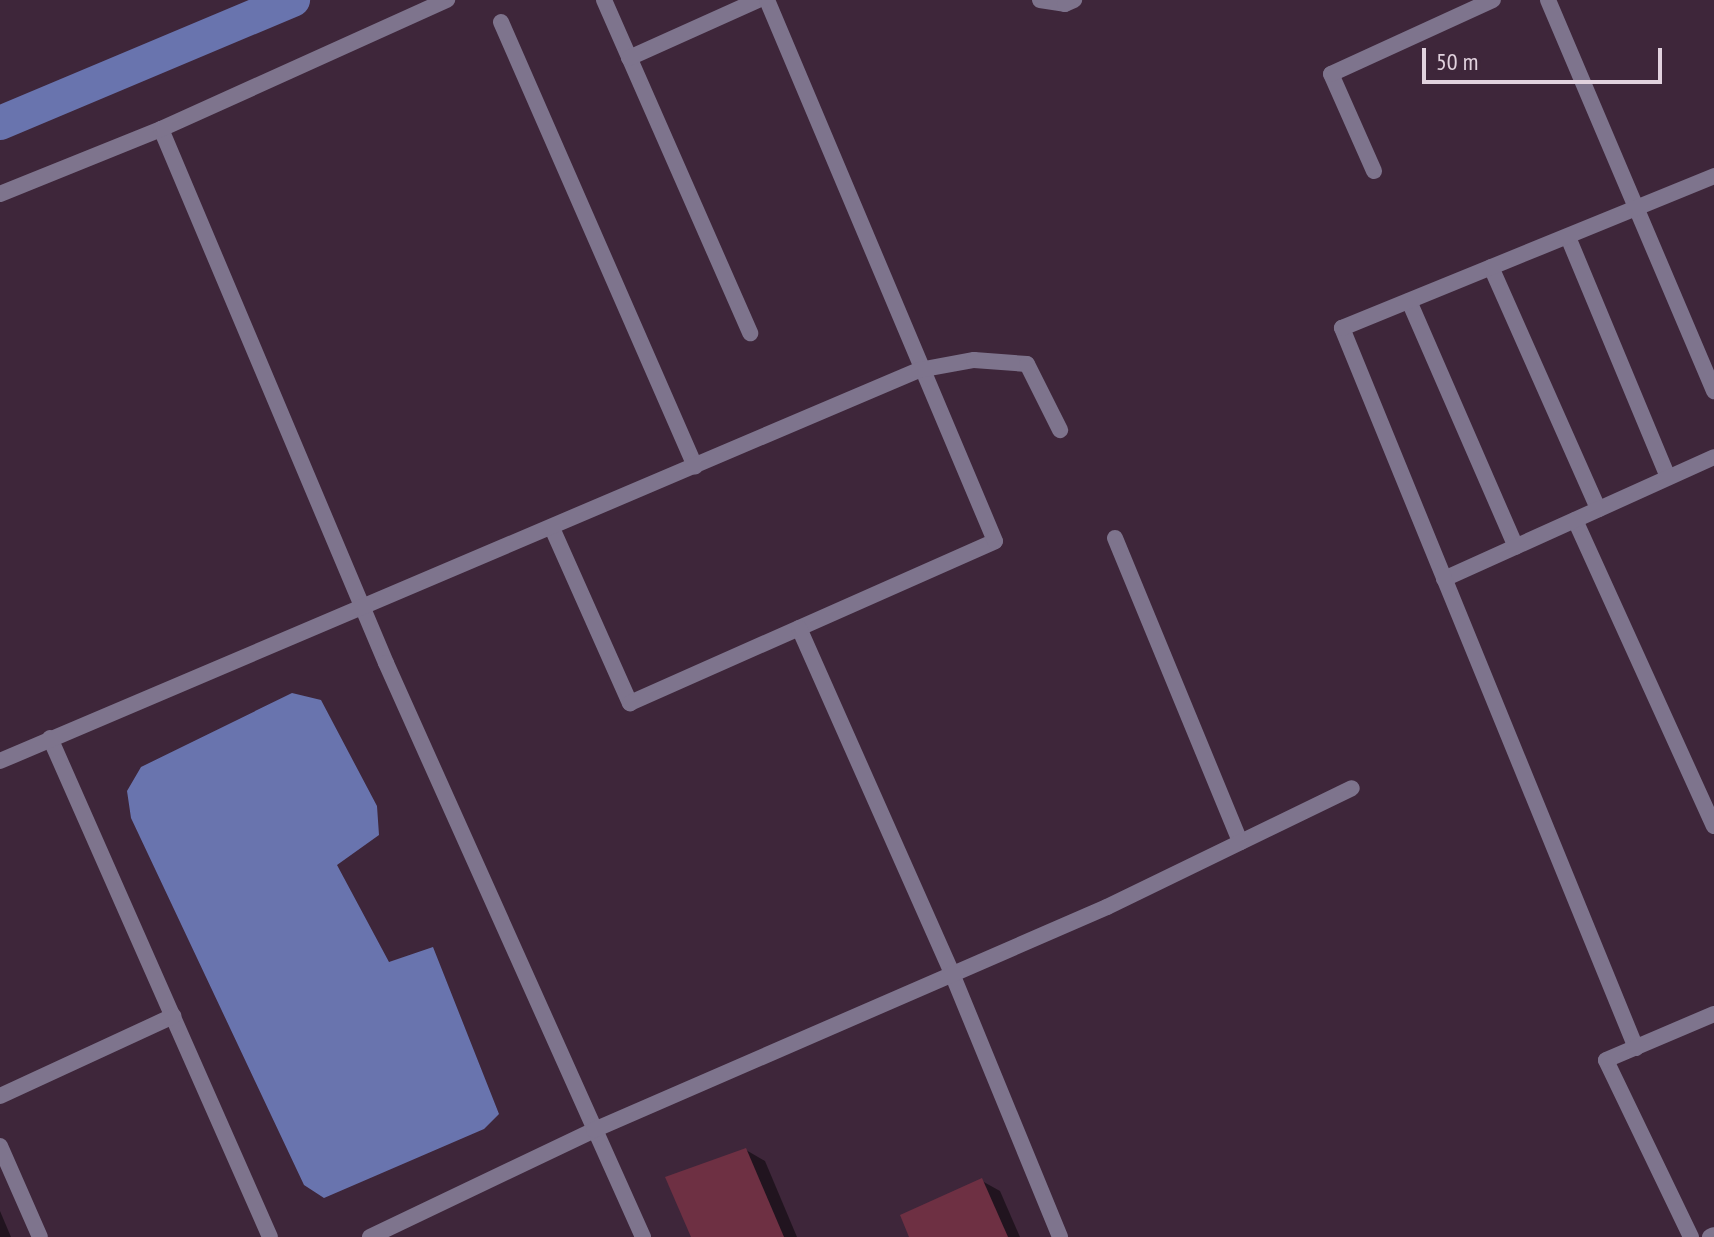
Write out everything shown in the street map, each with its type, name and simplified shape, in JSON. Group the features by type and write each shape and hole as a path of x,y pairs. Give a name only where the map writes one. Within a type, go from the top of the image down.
{"lane":[{"path":"0,194 161,129 447,0"},
{"path":"604,0 750,333"},
{"path":"629,58 758,0"},
{"path":"552,528 630,703 995,541 919,370 767,0"},
{"path":"1040,0 1074,0"},
{"path":"1374,171 1331,74 1493,0"},
{"path":"1548,0 1714,391"},
{"path":"501,22 695,467"},
{"path":"161,129 365,604 643,1237"},
{"path":"1636,1048 1342,328 1713,180"},
{"path":"1568,237 1668,477"},
{"path":"1491,267 1598,509"},
{"path":"1409,301 1516,547"},
{"path":"0,761 919,370 974,360 1027,364 1060,430"},
{"path":"1444,579 1714,457"},
{"path":"1575,520 1714,826"},
{"path":"1115,538 1240,842"},
{"path":"799,628 953,976 1060,1237"},
{"path":"50,738 270,1237"},
{"path":"370,1237 594,1130 953,976 1352,788"},
{"path":"1691,1237 1606,1060 1714,1014"},
{"path":"0,1096 173,1016"},
{"path":"0,1146 40,1237"}],"water":[{"path":"292,693 321,700 377,806 379,835 337,865 389,962 433,947 499,1114 484,1129 324,1198 304,1185 131,818 127,791 141,767"}],"building":[{"path":"746,1148 784,1237 691,1237 665,1177"},
{"path":"982,1178 1008,1237 909,1237 900,1215"}],"waterway":[{"path":"0,123 293,0"}]}
